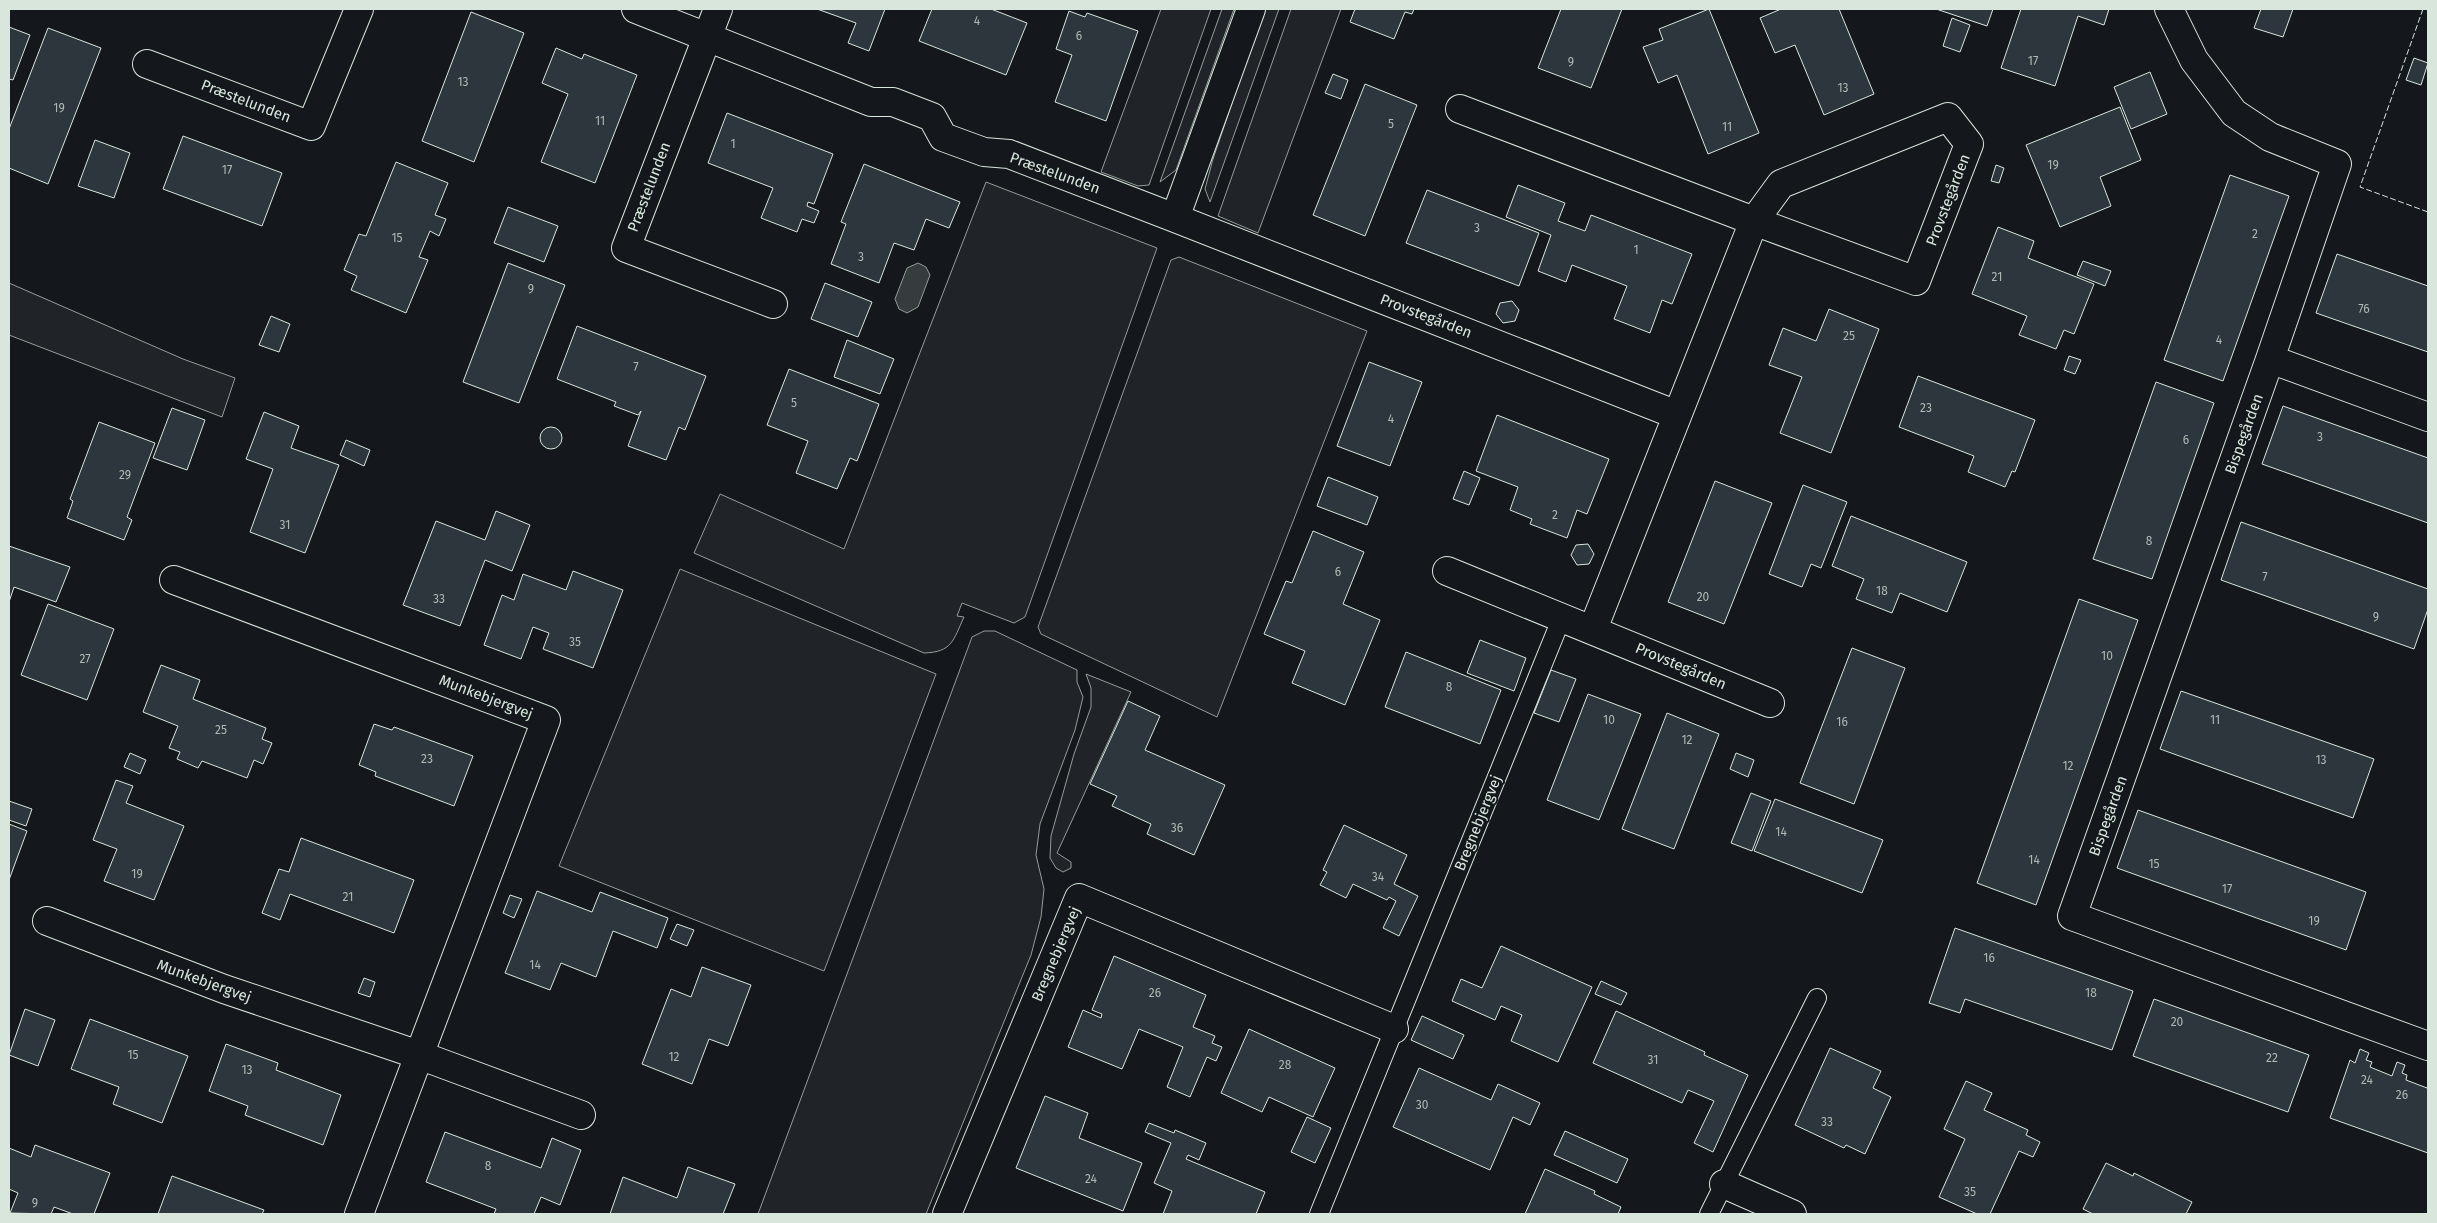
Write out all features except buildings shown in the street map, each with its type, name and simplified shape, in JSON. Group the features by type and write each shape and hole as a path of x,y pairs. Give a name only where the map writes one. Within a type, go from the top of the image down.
{"street":[{"name":"Præstelunden","path":"147,64 310,126 359,9"},
{"name":"Præstelunden","path":"636,9 871,102 892,102 932,117 944,137 984,152 1008,154 1175,218"},
{"name":"Præstelunden","path":"718,9 626,248 773,304"},
{"path":"1175,218 1251,9"},
{"name":"Bispegården","path":"2169,9 2194,60 2234,113 2270,137 2337,164 2270,359 2072,916 2428,1046"},
{"name":"Provstegården","path":"1460,109 1754,221 1916,281 1969,144 1948,117 1781,184 1754,221 1593,629"},
{"name":"Provstegården","path":"1175,218 1677,415"},
{"path":"2270,359 2428,417"},
{"name":"Provstegården","path":"1448,571 1770,703"},
{"name":"Munkebjergvej","path":"174,580 546,720 359,1214"},
{"name":"Bregnebjergvej","path":"947,1214 1079,898 1394,1029"},
{"name":"Munkebjergvej","path":"47,921 224,989 420,1055 581,1115"},
{"path":"1724,1184 1792,1214"}],"lane":[{"name":"Bregnebjergvej","path":"1319,1214 1562,617"},
{"path":"1709,1214 1817,998"}],"shaded area":[{"path":"1161,9 1211,9 1149,185 1138,186 1101,172"},
{"path":"1222,9 1234,9 1176,170 1160,182"},
{"path":"1264,9 1279,9 1210,202 1205,189 1213,159"},
{"path":"1291,9 1341,9 1258,233 1218,216"},
{"path":"986,182 1157,248 1025,617 1014,623 962,603 957,616 964,617 954,639 941,650 924,653 694,553 720,494 844,549"},
{"path":"1179,257 1367,331 1217,717 1041,634 1038,627 1171,260"},
{"path":"918,263 926,267 930,275 918,307 907,313 899,309 895,299 907,268"},
{"path":"9,283 183,359 235,378 222,417 9,335"},
{"path":"680,569 936,674 824,971 559,866"},
{"path":"984,631 995,631 1077,670 1077,682 1083,697 1075,730 1040,824 1036,855 1044,889 1041,917 1031,955 926,1214 758,1214 972,637"},
{"path":"1086,674 1131,692 1057,853 1071,862 1071,868 1063,872 1056,868 1050,858 1051,836 1074,754 1091,707 1091,688"}],"fence":[{"path":"2423,9 2360,187 2428,212"}]}
